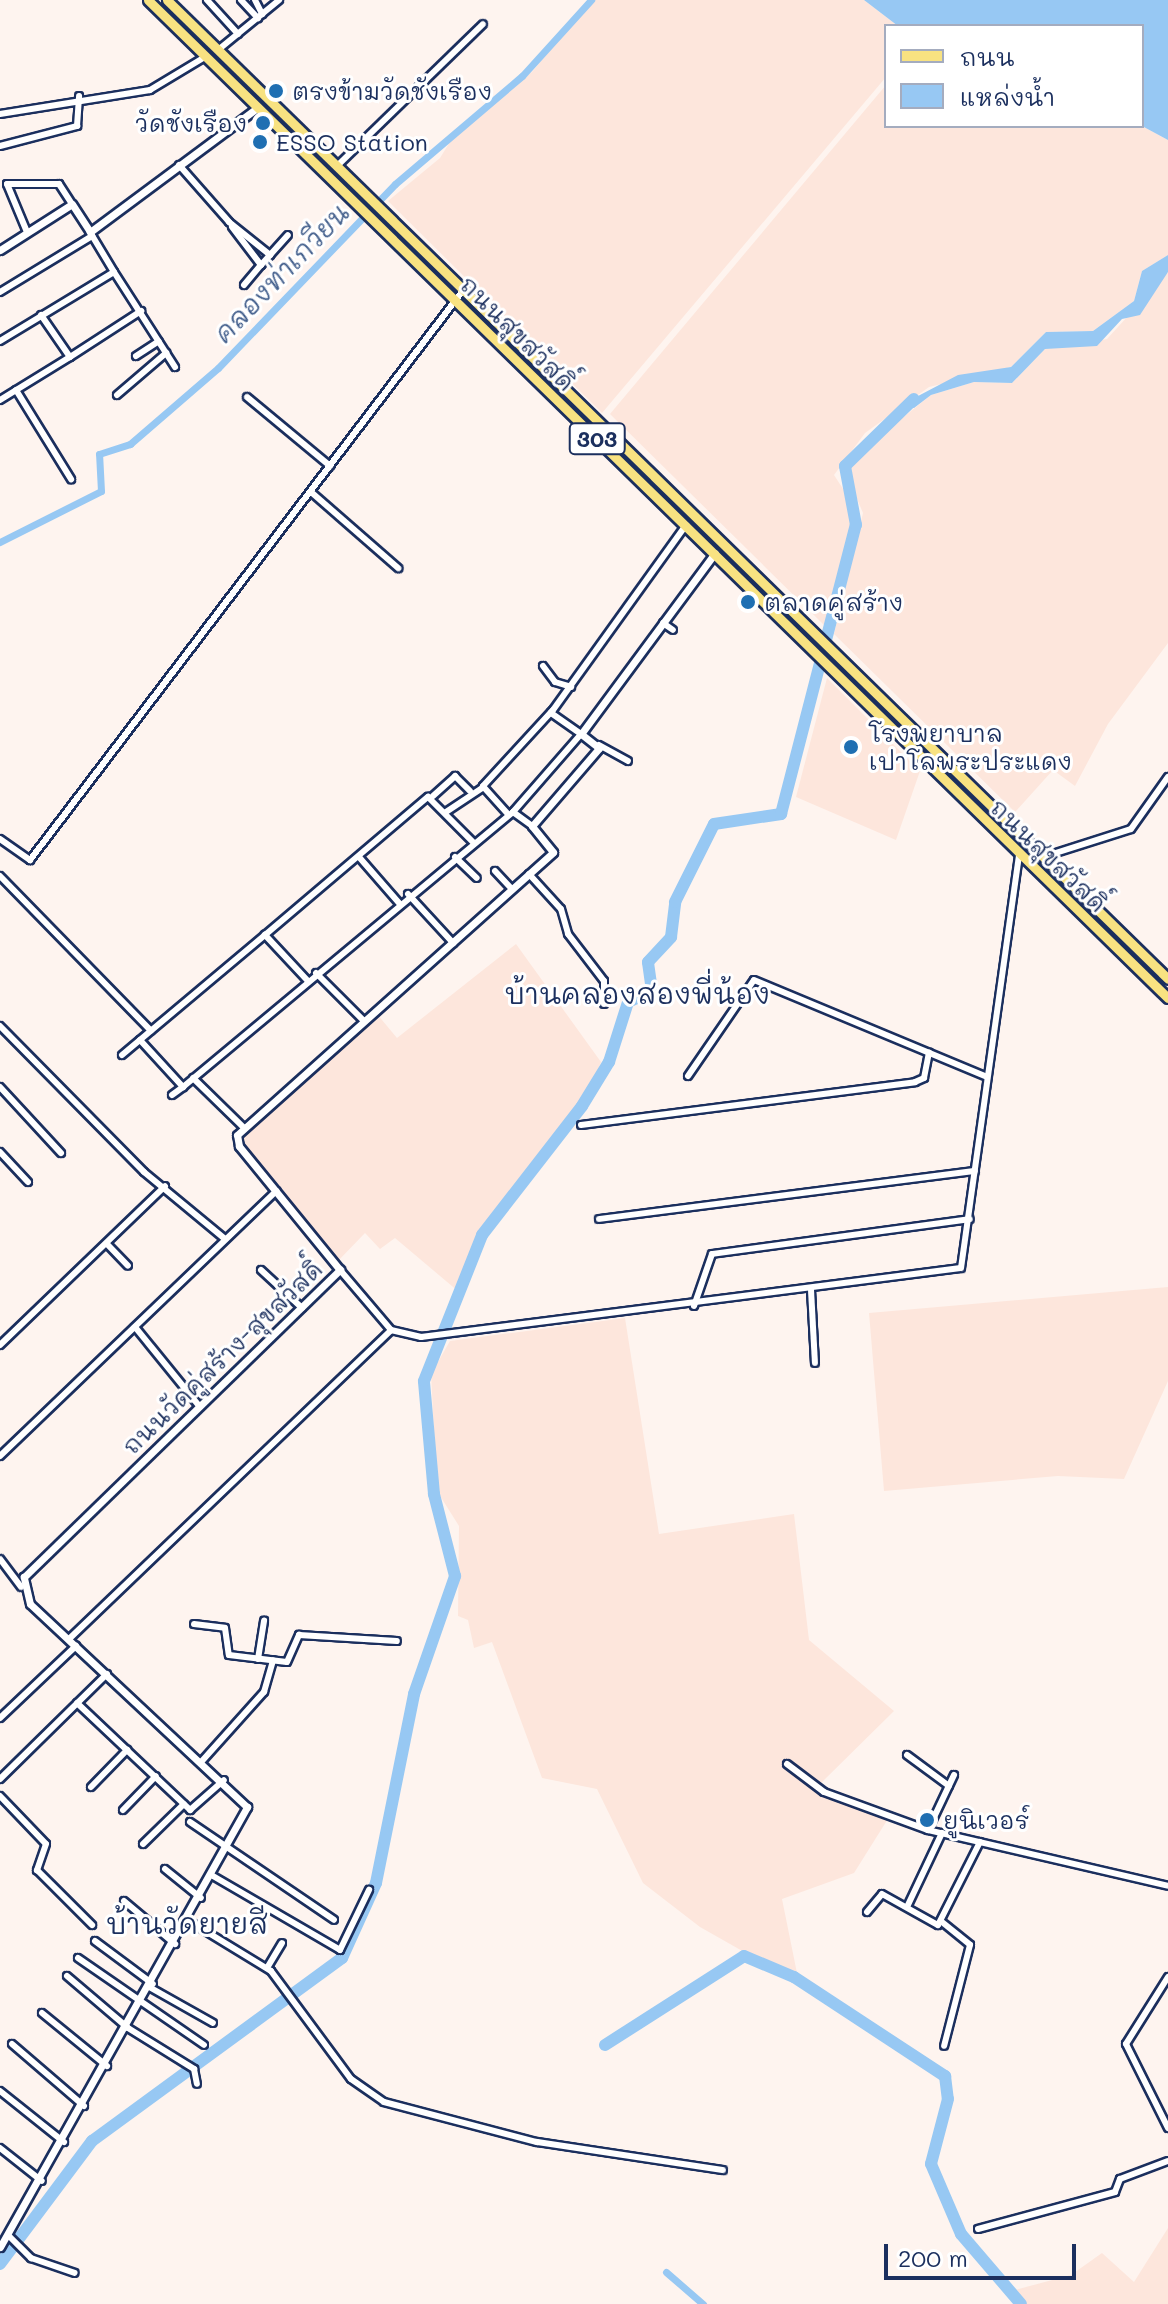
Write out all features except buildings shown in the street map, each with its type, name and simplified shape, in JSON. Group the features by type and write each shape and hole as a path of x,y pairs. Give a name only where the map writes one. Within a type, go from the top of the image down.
{"main road":[{"name":"ถนนสุขสวัสดิ์","path":"148,0 1168,998"},
{"name":"ถนนสุขสวัสดิ์","path":"167,0 1168,979"},
{"path":"216,67 217,56 227,59"}],"street":[{"path":"207,0 238,34"},
{"path":"241,0 260,16"},
{"path":"255,0 260,16"},
{"path":"218,50 279,0"},
{"path":"338,165 483,24"},
{"path":"0,114 79,96 150,90 205,57"},
{"path":"0,146 77,126 79,96"},
{"path":"0,292 91,234 257,108"},
{"path":"179,165 229,222 261,265"},
{"path":"27,232 3,184 59,184 175,367"},
{"path":"0,250 72,204"},
{"path":"229,222 270,255"},
{"path":"244,285 288,235"},
{"path":"0,341 114,272"},
{"path":"0,839 30,860 464,289"},
{"path":"0,400 141,311"},
{"path":"41,315 70,357"},
{"path":"136,356 159,341"},
{"path":"117,395 166,353"},
{"path":"16,390 71,479"},
{"path":"247,397 330,466"},
{"path":"311,492 398,568"},
{"path":"446,812 470,791 482,788 551,713 686,525"},
{"path":"172,1095 408,894 510,812 581,734 715,553"},
{"path":"663,623 673,630"},
{"path":"543,666 555,682 571,687"},
{"path":"551,713 628,761"},
{"path":"532,826 599,745"},
{"path":"122,1055 455,776 470,791"},
{"path":"1043,857 1131,829 1168,777"},
{"path":"193,1078 243,1127 553,852 532,826 482,788"},
{"path":"433,796 473,842"},
{"path":"340,1270 391,1330 439,1336 694,1306 961,1268 1019,853"},
{"path":"359,857 399,903"},
{"path":"455,857 477,878"},
{"path":"495,871 512,889"},
{"path":"529,874 561,909 568,934 604,981 604,1004"},
{"path":"0,876 151,1031"},
{"path":"408,894 453,943"},
{"path":"265,935 307,980"},
{"path":"316,973 364,1021"},
{"path":"688,1076 754,980 987,1077"},
{"path":"0,1026 165,1186 225,1239"},
{"path":"140,1040 183,1087"},
{"path":"581,1125 915,1082 924,1078 929,1052"},
{"path":"0,1087 61,1153"},
{"name":"ถนนวัดคู่สร้าง-สุขสวัสดิ์","path":"21,1587 340,1270 239,1146 243,1127"},
{"path":"0,1152 28,1182"},
{"path":"599,1219 975,1171"},
{"path":"0,1345 165,1186"},
{"path":"0,1456 276,1191"},
{"path":"694,1306 712,1254 970,1219"},
{"path":"107,1244 128,1266"},
{"path":"261,1270 302,1308"},
{"path":"811,1290 815,1363"},
{"path":"135,1327 200,1407"},
{"path":"69,1639 391,1330"},
{"path":"0,1559 69,1639 224,1780 247,1807 189,1921 11,2236 0,2247"},
{"path":"258,1659 264,1620"},
{"path":"194,1624 225,1628 227,1654 258,1659 292,1660 299,1635 397,1641"},
{"path":"0,1718 76,1646"},
{"path":"202,1761 264,1692 273,1660"},
{"path":"0,1779 107,1674"},
{"path":"77,1703 184,1804 196,1811 224,1780"},
{"path":"91,1787 127,1750"},
{"path":"907,1755 949,1786"},
{"path":"787,1764 824,1792 928,1830 1168,1886"},
{"path":"928,1830 954,1775"},
{"path":"123,1810 156,1776"},
{"path":"0,1796 46,1844 37,1870 92,1925"},
{"path":"143,1844 184,1804"},
{"path":"190,1822 226,1852 334,1920"},
{"path":"907,1907 942,1833"},
{"path":"942,1922 980,1842"},
{"path":"165,1869 201,1898"},
{"path":"213,1876 340,1950 369,1890"},
{"path":"867,1912 878,1894 942,1922 970,1945 944,2046"},
{"path":"124,1901 175,1944"},
{"path":"189,1921 267,1968 290,1993 351,2079 394,2106 537,2142 723,2170"},
{"path":"95,1941 152,1986 213,2023"},
{"path":"267,1968 282,1943"},
{"path":"78,1958 140,2006 204,2045"},
{"path":"67,1976 128,2028 193,2068 197,2084"},
{"path":"1168,1977 1126,2044 1168,2128"},
{"path":"42,2013 107,2066"},
{"path":"12,2044 84,2106"},
{"path":"0,2091 64,2142"},
{"path":"0,2148 42,2181"},
{"path":"978,2229 1110,2194 1120,2179 1168,2161"},
{"path":"11,2236 31,2258 75,2273"}],"shaded area":[{"path":"592,0 864,0 895,24 884,24 884,79 602,413 388,201 440,158 458,129 532,72"},
{"path":"884,87 884,128 1144,127 1168,140 1168,255 1142,271 1134,301 1093,331 1046,332 1011,367 929,387 865,433 834,475 860,515 826,627 610,414"},
{"path":"1168,272 1168,643 1108,724 1075,786 1053,770 1015,812 834,634 863,513 847,475 856,455 931,395 974,382 1012,383 1045,349 1107,339"},
{"name":"โรงพยาบาล เปาโลพระประแดง","path":"827,678 920,771 896,840 796,797"},
{"path":"516,944 601,1062 592,1084 496,1214 459,1292 395,1238 380,1249 365,1233 337,1262 240,1143 243,1133 377,1014 397,1038"},
{"path":"1168,1287 1168,1381 1124,1479 1058,1476 884,1491 869,1313"},
{"path":"625,1318 659,1534 794,1514 809,1640 894,1711 819,1785 891,1814 854,1873 782,1899 799,1983 700,1927 643,1883 597,1789 542,1778 492,1642 474,1648 468,1620 458,1616 459,1526 437,1491 431,1374 450,1341"},
{"path":"1168,2228 1168,2304 1023,2304 1011,2291 1071,2275 1102,2253 1134,2282"}],"water":[{"path":"864,0 1168,0 1168,140 1144,127 1144,24 895,24"},
{"path":"1168,255 1168,272 1140,315 1122,319 1097,346 1045,349 1012,383 974,382 931,395 914,408 901,405 958,375 1011,367 1046,332 1093,331 1134,301 1142,271"}],"waterway":[{"name":"คลองท่าเกวียน","path":"0,542 101,491 99,454 130,444 218,368 395,184 522,76 591,0"},
{"path":"0,2264 92,2141 342,1958 376,1883 414,1694 455,1576 434,1494 424,1381 482,1235 582,1106 609,1062 628,1002 652,991 648,962 671,937 675,902 714,824 781,814 856,525 845,466 914,399"},
{"path":"605,2045 744,1956 794,1977 945,2076 948,2099 931,2164 961,2234 1021,2304"},
{"path":"666,2272 703,2304"}],"place":[{"name":"ตรงข้ามวัดชังเรือง","path":"276,91"},
{"name":"วัดชังเรือง","path":"263,123"},
{"name":"ESSO Station","path":"260,142"},
{"name":"ตลาดคู่สร้าง","path":"748,602"},
{"name":"โรงพยาบาล เปาโลพระประแดง","path":"851,747"},
{"name":"ยูนิเวอร์","path":"927,1820"}],"district":[{"name":"บ้านคลองสองพี่น้อง","path":"637,993"},
{"name":"บ้านวัดยายสี","path":"187,1923"}]}
